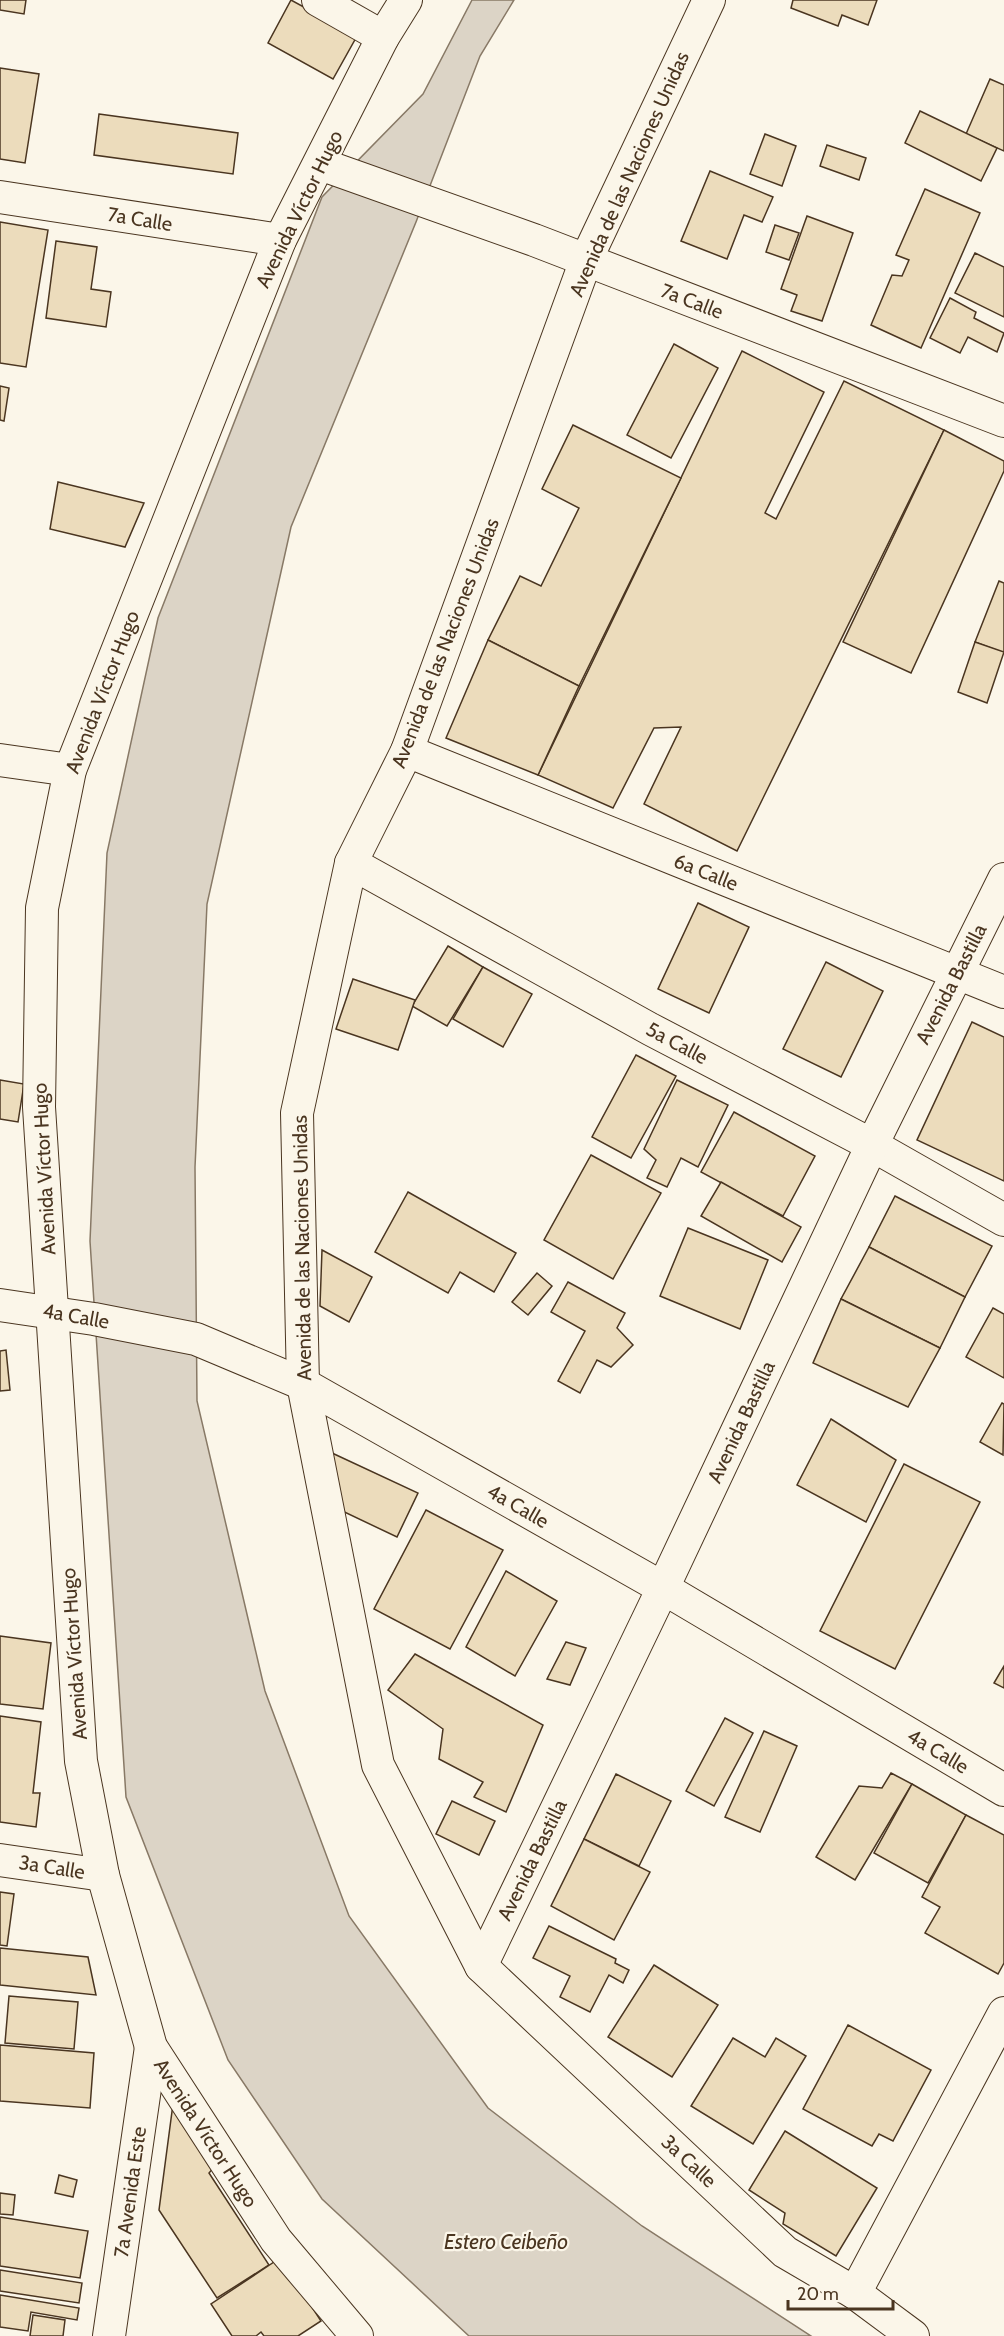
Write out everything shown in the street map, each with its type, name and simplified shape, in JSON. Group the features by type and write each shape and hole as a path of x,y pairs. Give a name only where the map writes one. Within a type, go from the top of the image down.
{"street":[{"path":"318,0 383,37"},
{"name":"Avenida Víctor Hugo","path":"357,2336 276,2240 151,2048 103,1875 81,1761 39,1107 42,908 70,770 280,240 383,37 406,0"},
{"name":"Avenida de las Naciones Unidas","path":"481,1966 378,1765 303,1384 297,1113 351,863 407,751 586,260 709,0"},
{"name":"7a Calle","path":"320,164 534,240 1004,421"},
{"name":"7a Calle","path":"0,197 280,240"},
{"name":"6a Calle","path":"407,751 1004,992"},
{"path":"0,760 70,770"},
{"name":"5a Calle","path":"351,863 650,1029 872,1145 1004,1220"},
{"name":"Avenida Bastilla","path":"481,1966 872,1145 1004,879"},
{"name":"4a Calle","path":"0,1305 94,1318 196,1339 303,1384 663,1588 1004,1790"},
{"name":"3a Calle","path":"0,1860 103,1875"},
{"name":"3a Calle","path":"481,1966 785,2252 855,2293 913,2336"},
{"path":"855,2293 1004,2013"},
{"name":"7a Avenida Este","path":"109,2336 151,2048"}],"water":[{"name":"Estero Ceibeño","path":"472,0 514,0 480,56 416,222 291,527 207,904 195,1167 197,1401 265,1691 349,1916 488,2108 642,2226 811,2336 469,2336 322,2199 228,2060 126,1797 90,1241 107,853 158,618 322,197 423,94"}],"building":[{"path":"0,0 26,0 24,14 0,10"},
{"path":"291,0 357,36 333,79 268,43"},
{"path":"793,0 877,0 868,25 842,15 838,26 791,8"},
{"path":"0,68 39,74 25,163 0,159"},
{"path":"990,79 1004,85 1004,151 966,134"},
{"path":"920,111 997,148 981,181 905,143"},
{"path":"99,114 238,133 233,174 94,155"},
{"path":"765,134 796,146 782,186 750,174"},
{"path":"827,145 866,158 859,180 820,166"},
{"path":"710,171 773,197 762,222 744,215 727,259 681,241"},
{"path":"925,189 980,213 921,348 871,325 892,275 902,276 909,260 896,255"},
{"path":"807,216 853,233 822,321 791,311 797,295 781,289"},
{"path":"0,222 48,230 26,367 0,363"},
{"path":"775,225 799,233 789,260 766,252"},
{"path":"56,241 97,247 91,289 111,292 106,327 46,318"},
{"path":"975,253 1004,267 1004,317 955,293"},
{"path":"950,298 976,312 974,318 1004,333 997,352 968,337 960,353 930,338"},
{"path":"674,344 718,368 671,458 627,435"},
{"path":"742,351 824,392 765,513 776,519 844,381 944,430 737,851 644,804 681,727 654,728 613,808 538,775"},
{"path":"0,386 9,388 4,421 0,420"},
{"path":"573,425 681,478 579,686 488,640 520,576 541,586 579,508 542,489"},
{"path":"944,430 1004,461 1004,471 911,673 843,642"},
{"path":"58,482 144,503 125,547 50,529"},
{"path":"999,581 1004,583 1004,653 975,642"},
{"path":"488,640 579,686 538,775 446,738"},
{"path":"975,642 1004,652 987,703 958,692"},
{"path":"698,903 749,927 709,1013 658,989"},
{"path":"448,946 483,967 447,1026 412,1006"},
{"path":"826,962 883,991 841,1077 783,1049"},
{"path":"483,967 532,994 503,1047 453,1019"},
{"path":"353,979 415,1000 398,1050 336,1029"},
{"path":"972,1022 1004,1037 1004,1181 917,1140"},
{"path":"636,1055 676,1076 631,1158 592,1137"},
{"path":"0,1080 24,1084 18,1122 0,1119"},
{"path":"677,1080 728,1105 698,1167 681,1158 667,1187 647,1178 656,1160 644,1149"},
{"path":"734,1112 815,1156 783,1216 701,1172"},
{"path":"591,1155 661,1193 613,1279 544,1240"},
{"path":"721,1182 801,1227 782,1262 701,1216"},
{"path":"408,1192 516,1253 494,1292 460,1272 448,1293 375,1252"},
{"path":"895,1196 992,1246 965,1297 869,1247"},
{"path":"688,1228 768,1260 740,1329 660,1296"},
{"path":"869,1247 965,1297 940,1348 841,1299"},
{"path":"322,1250 372,1277 349,1322 320,1306"},
{"path":"537,1273 552,1286 528,1315 512,1302"},
{"path":"568,1282 625,1313 617,1328 633,1345 611,1367 597,1360 580,1393 558,1381 585,1331 551,1312"},
{"path":"841,1299 940,1348 908,1407 813,1363"},
{"path":"993,1308 1004,1314 1004,1378 966,1357"},
{"path":"6,1350 10,1390 0,1391 0,1351"},
{"path":"1002,1403 1004,1404 1003,1455 980,1442"},
{"path":"831,1419 896,1460 866,1522 797,1485"},
{"path":"332,1453 418,1493 397,1537 336,1508"},
{"path":"904,1464 980,1502 895,1669 820,1631"},
{"path":"426,1510 503,1550 450,1649 374,1609"},
{"path":"506,1571 557,1601 515,1676 466,1647"},
{"path":"0,1636 51,1643 43,1709 0,1704"},
{"path":"566,1642 586,1648 570,1685 547,1679"},
{"path":"415,1654 543,1725 506,1812 474,1797 483,1782 439,1759 443,1729 388,1690"},
{"path":"1004,1666 1004,1688 994,1683"},
{"path":"0,1716 41,1722 33,1793 40,1793 36,1827 0,1822"},
{"path":"725,1718 753,1733 714,1806 686,1791"},
{"path":"764,1731 797,1746 760,1832 725,1817"},
{"path":"891,1773 912,1784 855,1880 816,1857 859,1786 882,1788"},
{"path":"616,1774 671,1801 639,1866 584,1839"},
{"path":"912,1784 966,1815 928,1883 874,1853"},
{"path":"452,1801 495,1821 479,1855 436,1834"},
{"path":"966,1815 1004,1835 1004,1963 998,1974 925,1933 940,1907 922,1897"},
{"path":"584,1839 650,1872 614,1940 551,1906"},
{"path":"0,1892 14,1894 7,1946 0,1945"},
{"path":"549,1926 616,1959 615,1963 629,1970 623,1983 609,1975 590,2012 560,1997 570,1976 533,1958"},
{"path":"0,1948 88,1957 96,1995 0,1985"},
{"path":"654,1965 718,2005 672,2077 608,2037"},
{"path":"9,1996 78,2002 74,2049 5,2043"},
{"path":"848,2025 931,2070 893,2141 879,2134 872,2146 803,2109"},
{"path":"733,2038 765,2057 776,2038 806,2056 753,2144 691,2106"},
{"path":"0,2045 94,2053 90,2108 0,2101"},
{"path":"173,2104 216,2165 209,2173 269,2265 217,2298 159,2210"},
{"path":"785,2131 877,2188 836,2256 783,2224 785,2213 749,2190"},
{"path":"59,2175 77,2180 73,2197 55,2193"},
{"path":"0,2193 15,2195 13,2215 0,2214"},
{"path":"0,2217 88,2231 80,2278 0,2266"},
{"path":"280,2258 321,2321 298,2336 264,2336 261,2332 256,2336 232,2336 211,2304"},
{"path":"0,2270 82,2283 79,2303 0,2291"},
{"path":"0,2295 79,2308 77,2320 31,2312 28,2331 0,2327"},
{"path":"33,2315 65,2320 63,2336 30,2336"}]}
